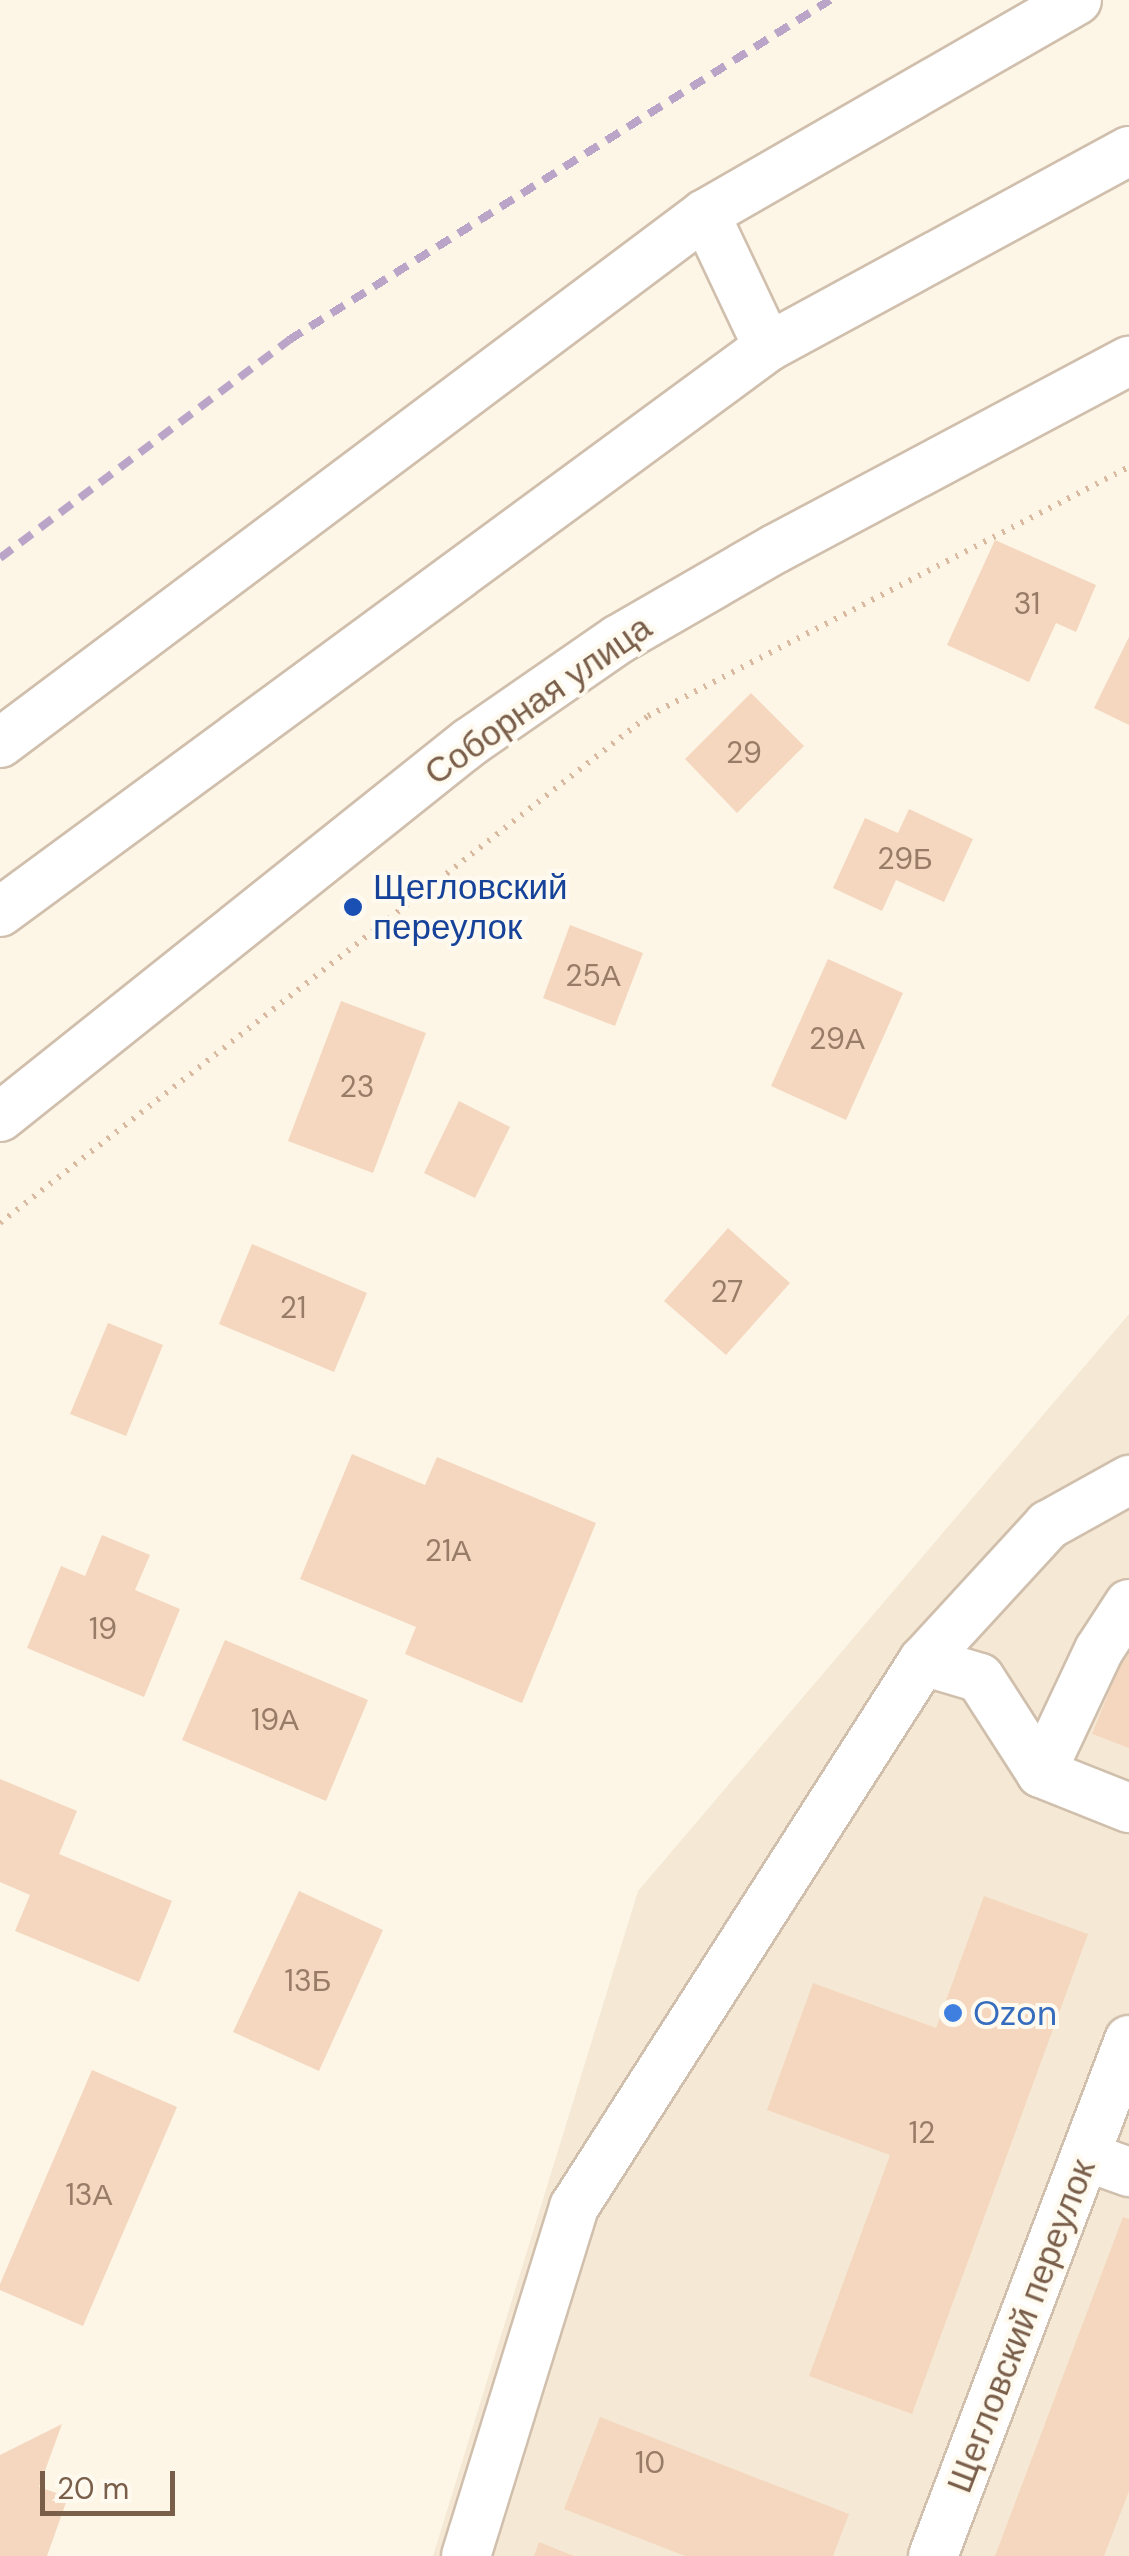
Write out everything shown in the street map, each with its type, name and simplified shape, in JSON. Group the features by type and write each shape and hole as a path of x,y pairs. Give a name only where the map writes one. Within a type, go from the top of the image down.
{"street":[{"path":"0,742 705,214 1077,0"},
{"path":"0,912 768,347 1129,150"},
{"path":"705,214 768,347"},
{"name":"Соборная улица","path":"0,1118 470,742 620,638 774,549 1129,362"},
{"path":"466,2556 574,2207 923,1660 1048,1525 1129,1480"},
{"path":"1041,1772 1099,1650 1129,1604"},
{"path":"923,1660 980,1678 1041,1772 1129,1808"},
{"name":"Щегловский переулок","path":"933,2556 1108,2164 1129,2040"}],"path":[{"path":"0,1223 648,716 1129,467"}],"shaded area":[{"path":"1129,1314 1129,2556 433,2556 638,1891"}],"building":[{"path":"995,540 1096,585 1076,632 1056,623 1029,682 947,645"},
{"path":"1129,637 1129,725 1094,708"},
{"path":"751,693 804,746 737,813 685,759"},
{"path":"909,809 973,839 944,902 896,880 882,911 833,888 865,818 898,833"},
{"path":"570,925 643,953 615,1026 543,998"},
{"path":"828,959 903,993 846,1120 771,1086"},
{"path":"341,1001 426,1033 373,1173 288,1141"},
{"path":"459,1101 510,1127 475,1198 424,1173"},
{"path":"728,1228 790,1283 726,1355 664,1301"},
{"path":"252,1244 367,1293 334,1372 219,1324"},
{"path":"108,1323 163,1345 126,1436 70,1414"},
{"path":"352,1454 425,1485 437,1457 596,1523 522,1703 405,1654 416,1627 300,1579"},
{"path":"102,1535 150,1555 135,1590 180,1609 144,1697 27,1648 61,1566 85,1576"},
{"path":"225,1640 368,1700 326,1801 182,1740"},
{"path":"1129,1641 1129,1748 1092,1734"},
{"path":"0,1779 77,1811 59,1854 172,1901 139,1982 15,1931 30,1895 0,1882"},
{"path":"299,1891 383,1930 319,2071 233,2032"},
{"path":"984,1896 1088,1934 912,2414 809,2376 890,2155 767,2110 813,1983 936,2028"},
{"path":"92,2070 177,2107 83,2326 0,2290 0,2284"},
{"path":"1123,2217 1129,2219 1129,2491 1104,2556 995,2556"},
{"path":"600,2417 849,2514 833,2556 685,2556 564,2509"},
{"path":"62,2424 39,2487 68,2497 47,2556 0,2556 0,2455"},
{"path":"539,2542 574,2556 534,2556"}],"railway":[{"path":"0,558 289,340 830,0"}],"place":[{"name":"Щегловский переулок","path":"353,907"},
{"name":"Ozon","path":"953,2013"}]}
